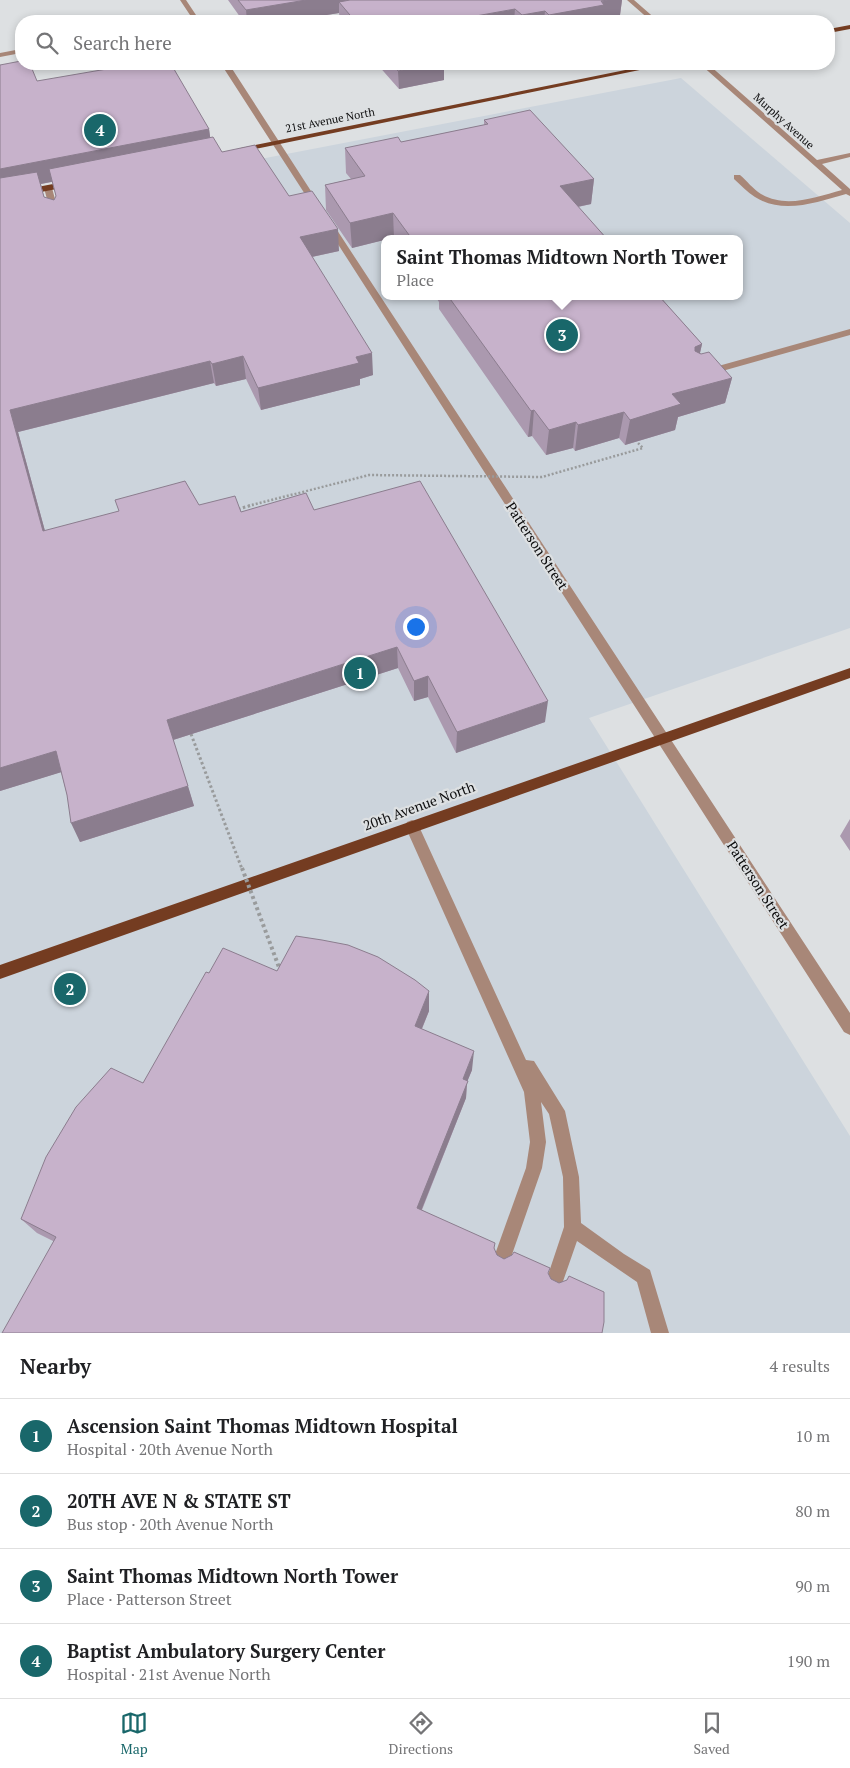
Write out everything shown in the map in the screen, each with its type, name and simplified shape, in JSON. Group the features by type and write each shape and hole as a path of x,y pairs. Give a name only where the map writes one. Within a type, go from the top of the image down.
{"main road":[{"path":"835,30 850,27"},
{"name":"21st Avenue North","path":"228,152 634,70"},
{"path":"0,197 76,182"},
{"name":"20th Avenue North","path":"0,972 850,673"}],"street":[{"path":"183,0 193,15"},
{"path":"630,0 648,15"},
{"path":"350,15 368,12"},
{"path":"0,55 15,52"},
{"name":"Patterson Street","path":"229,70 850,1027"},
{"name":"Murphy Avenue","path":"711,70 849,192"},
{"path":"814,163 850,155"},
{"path":"737,177 758,196 779,204 808,201 849,192"},
{"path":"48,188 56,218"},
{"path":"695,375 850,332"},
{"path":"412,826 532,1091 538,1142 528,1188 502,1260"},
{"path":"507,1034 557,1111 571,1177 573,1227 554,1284"},
{"path":"573,1227 618,1260 644,1276 660,1333"}],"path":[{"path":"237,509 369,475 542,477 643,448 637,442"},
{"path":"191,734 282,975"}],"shaded area":[{"path":"681,78 850,223 850,628 589,718 850,1136 850,1333 0,1333 0,209"}],"building":[{"path":"238,0 306,0 246,10"},
{"path":"350,0 608,0 601,1 604,5 549,15 545,11 522,15 515,9 482,15 350,15 339,2"},
{"path":"15,62 15,70 32,70 37,81 101,70 175,70 209,129 0,169 0,65"},
{"path":"530,110 594,179 560,186 603,235 409,235 393,213 350,223 325,185 365,176 345,148 398,137 401,142 488,124 484,120"},
{"path":"213,137 222,152 255,145 289,196 312,191 338,229 300,237 372,353 356,357 359,363 258,388 243,356 212,364 210,361 10,410 43,531 119,511 115,500 185,481 199,505 235,496 241,512 306,493 314,510 420,481 548,701 457,732 428,676 414,681 397,647 167,720 188,786 71,823 67,795 56,751 0,768 0,178 37,172 44,197 54,200 56,196 49,169"},
{"path":"451,300 663,300 702,344 695,347 695,351 701,354 709,352 732,378 672,394 681,404 630,420 624,412 578,425 576,422 549,430 534,410 531,411"},
{"path":"296,936 348,945 378,957 429,991 415,1026 474,1051 463,1079 468,1081 417,1208 495,1243 494,1248 497,1255 504,1259 514,1252 550,1268 548,1273 551,1279 559,1283 567,1280 569,1276 604,1292 602,1333 2,1333 56,1237 21,1219 46,1157 76,1107 111,1068 143,1083 206,972 209,973 223,948 277,971"}],"place":[{"name":"Baptist Ambulatory Surgery Center","path":"100,130"},
{"name":"Saint Thomas Midtown North Tower","path":"562,335"},
{"name":"Ascension Saint Thomas Midtown Hospital","path":"360,673"},
{"name":"20TH AVE N & STATE ST","path":"70,989"}]}
